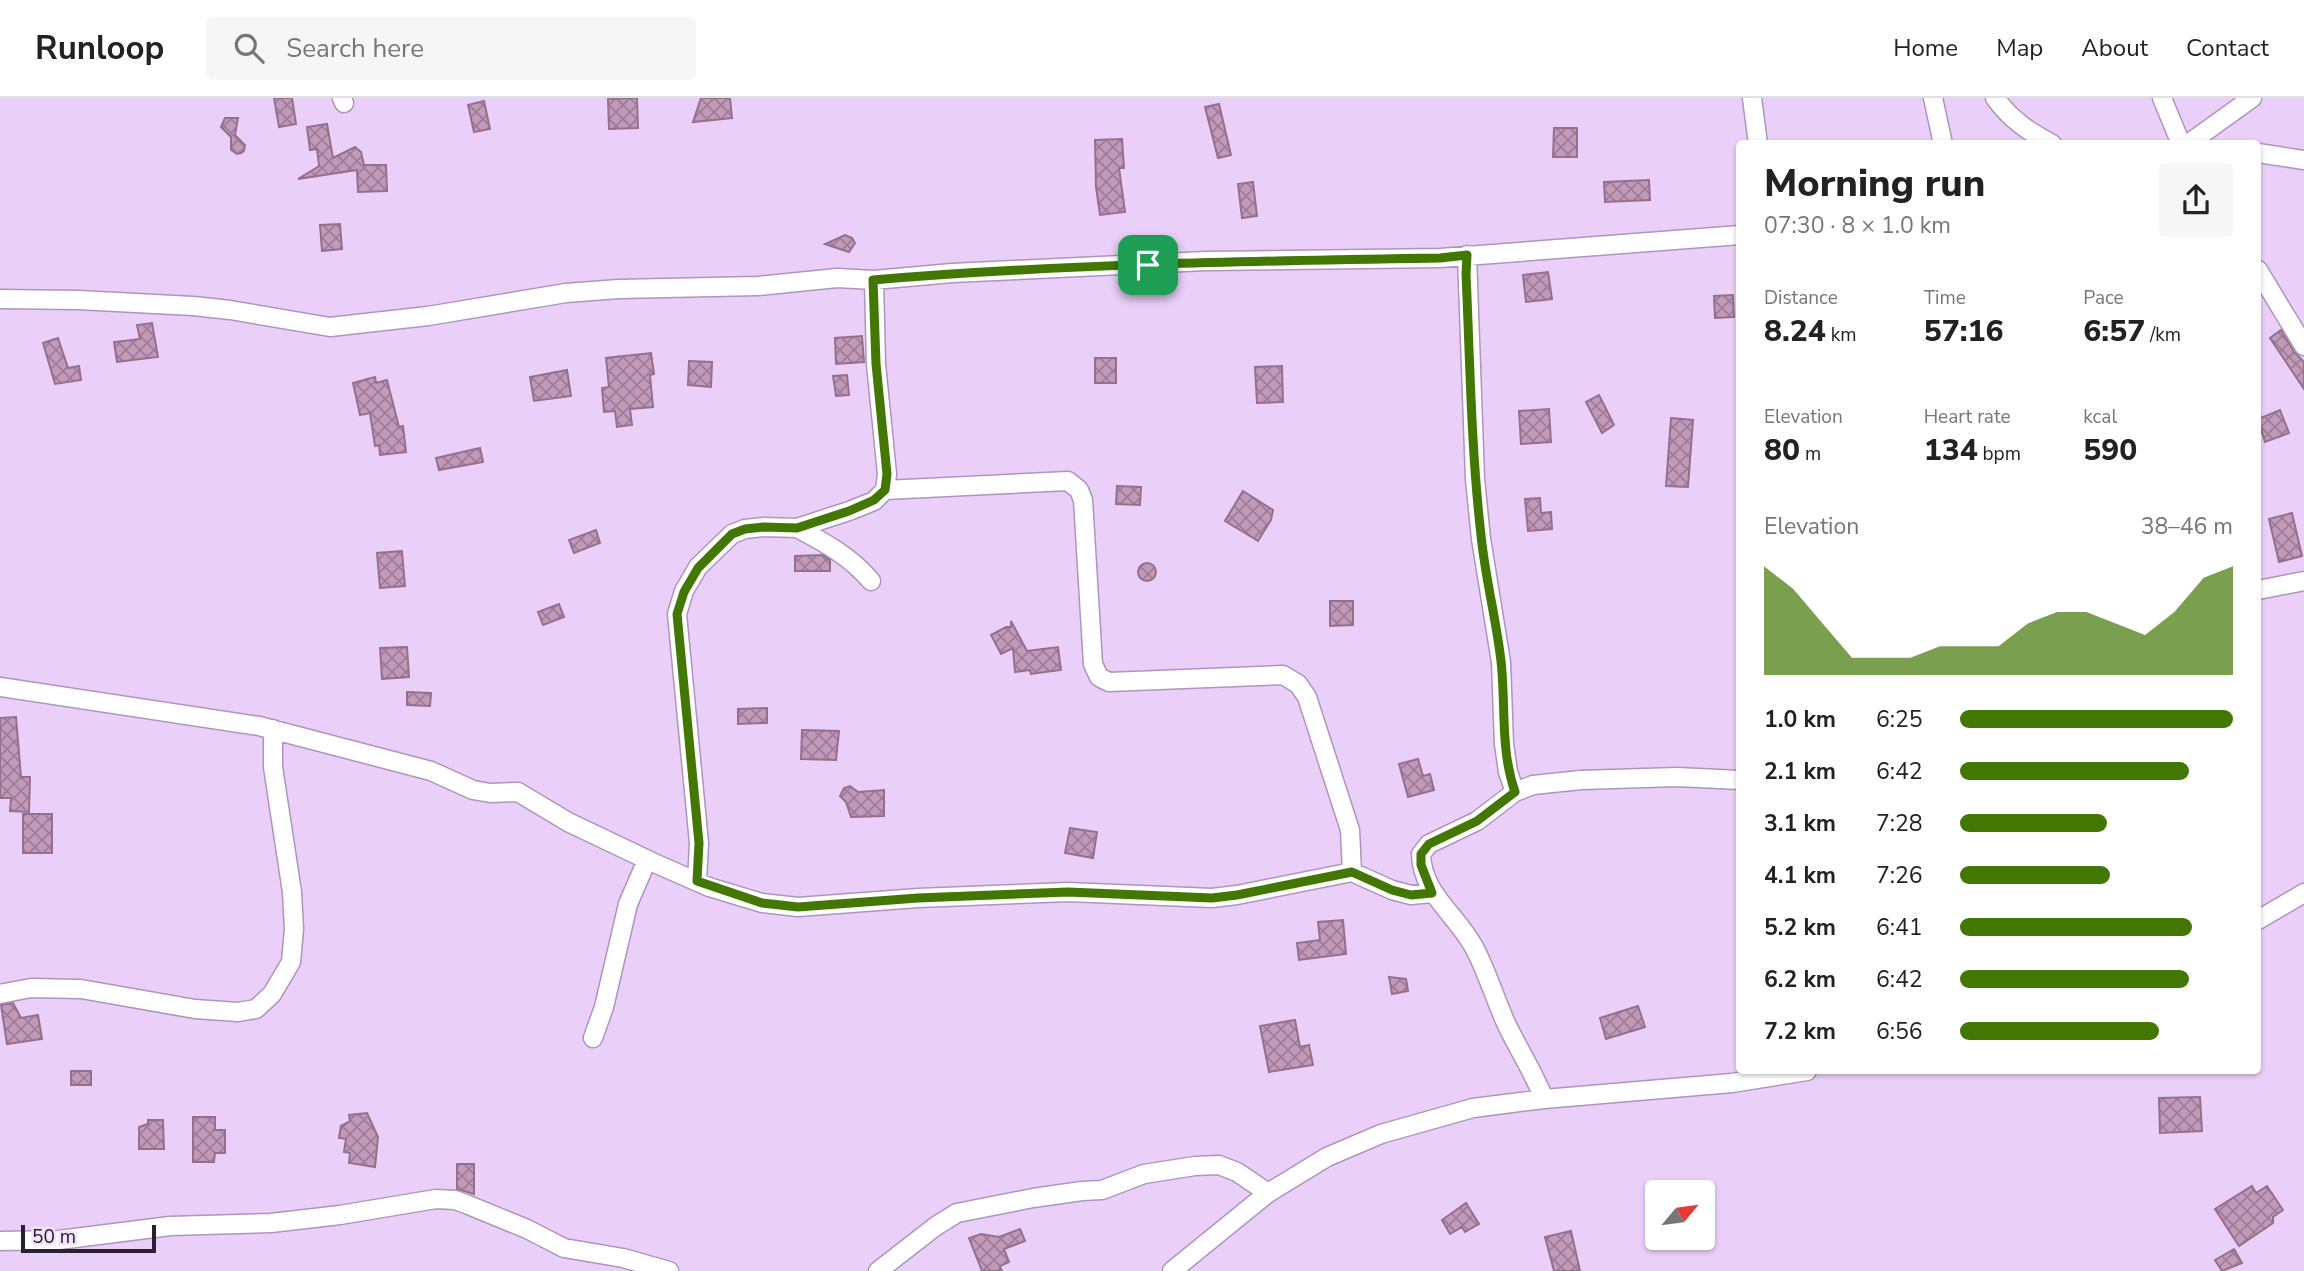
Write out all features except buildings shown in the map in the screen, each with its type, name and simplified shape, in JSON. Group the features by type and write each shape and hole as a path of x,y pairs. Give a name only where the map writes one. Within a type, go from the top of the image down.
{"street":[{"path":"1752,98 1757,140"},
{"path":"1933,98 1942,140"},
{"path":"1995,98 2007,115 2024,129 2045,140"},
{"path":"2162,98 2179,140"},
{"path":"2194,140 2252,98"},
{"path":"2261,153 2304,160"},
{"path":"0,299 193,306 330,327 428,316 566,293 758,286 837,278 873,280 952,273 1206,261 1440,258 1736,234"},
{"path":"1467,255 1476,491 1501,662 1506,758 1515,792"},
{"path":"2261,275 2304,346"},
{"path":"873,280 876,364 887,474 885,490"},
{"path":"697,881 699,843 677,614 684,592 698,568 732,534 745,529 764,527 797,528 849,511 874,500 885,490 1068,481 1079,490 1083,500 1093,664 1099,677 1109,682 1283,675 1298,684 1307,697 1350,830 1352,872"},
{"path":"797,528 859,566 871,581"},
{"path":"2261,589 2304,581"},
{"path":"0,688 55,694 273,729 431,771 473,790 489,793 518,792 568,822 647,860 697,881 762,903 798,907 918,898 1068,892 1212,898 1352,872 1392,890 1411,895 1432,893"},
{"path":"0,994 31,988 69,988 195,1009 238,1012 256,1009 272,994 291,962 294,929 292,892 273,767 273,729"},
{"path":"1544,1098 1532,1069 1506,1023 1474,948 1432,893 1421,865 1421,854 1429,844 1477,821 1515,792 1533,785 1581,780 1677,777 1736,780"},
{"path":"593,1038 604,1007 628,904 647,860"},
{"path":"2261,918 2304,893"},
{"path":"1172,1271 1268,1193 1327,1157 1381,1134 1473,1108 1544,1098 1732,1083 1788,1074"},
{"path":"878,1271 957,1213 1033,1198 1102,1190 1144,1174 1219,1165 1237,1172 1268,1193"},
{"path":"0,1241 59,1240 170,1226 271,1223 445,1199 455,1200 527,1228 564,1248 623,1258 668,1271"}],"route":[{"path":"1467,255 1475,480 1481,538 1501,662 1504,744 1508,772 1515,792 1492,812 1460,831 1429,844 1421,854 1421,865 1432,893 1411,895 1392,890 1352,872 1212,898 1068,892 918,898 798,907 762,903 697,881 699,843 677,614 684,592 698,568 732,534 745,529 764,527 797,528 849,511 874,500 885,490 887,474 876,364 873,280 952,273 1148,265 1206,261 1440,258 1467,255"}]}
